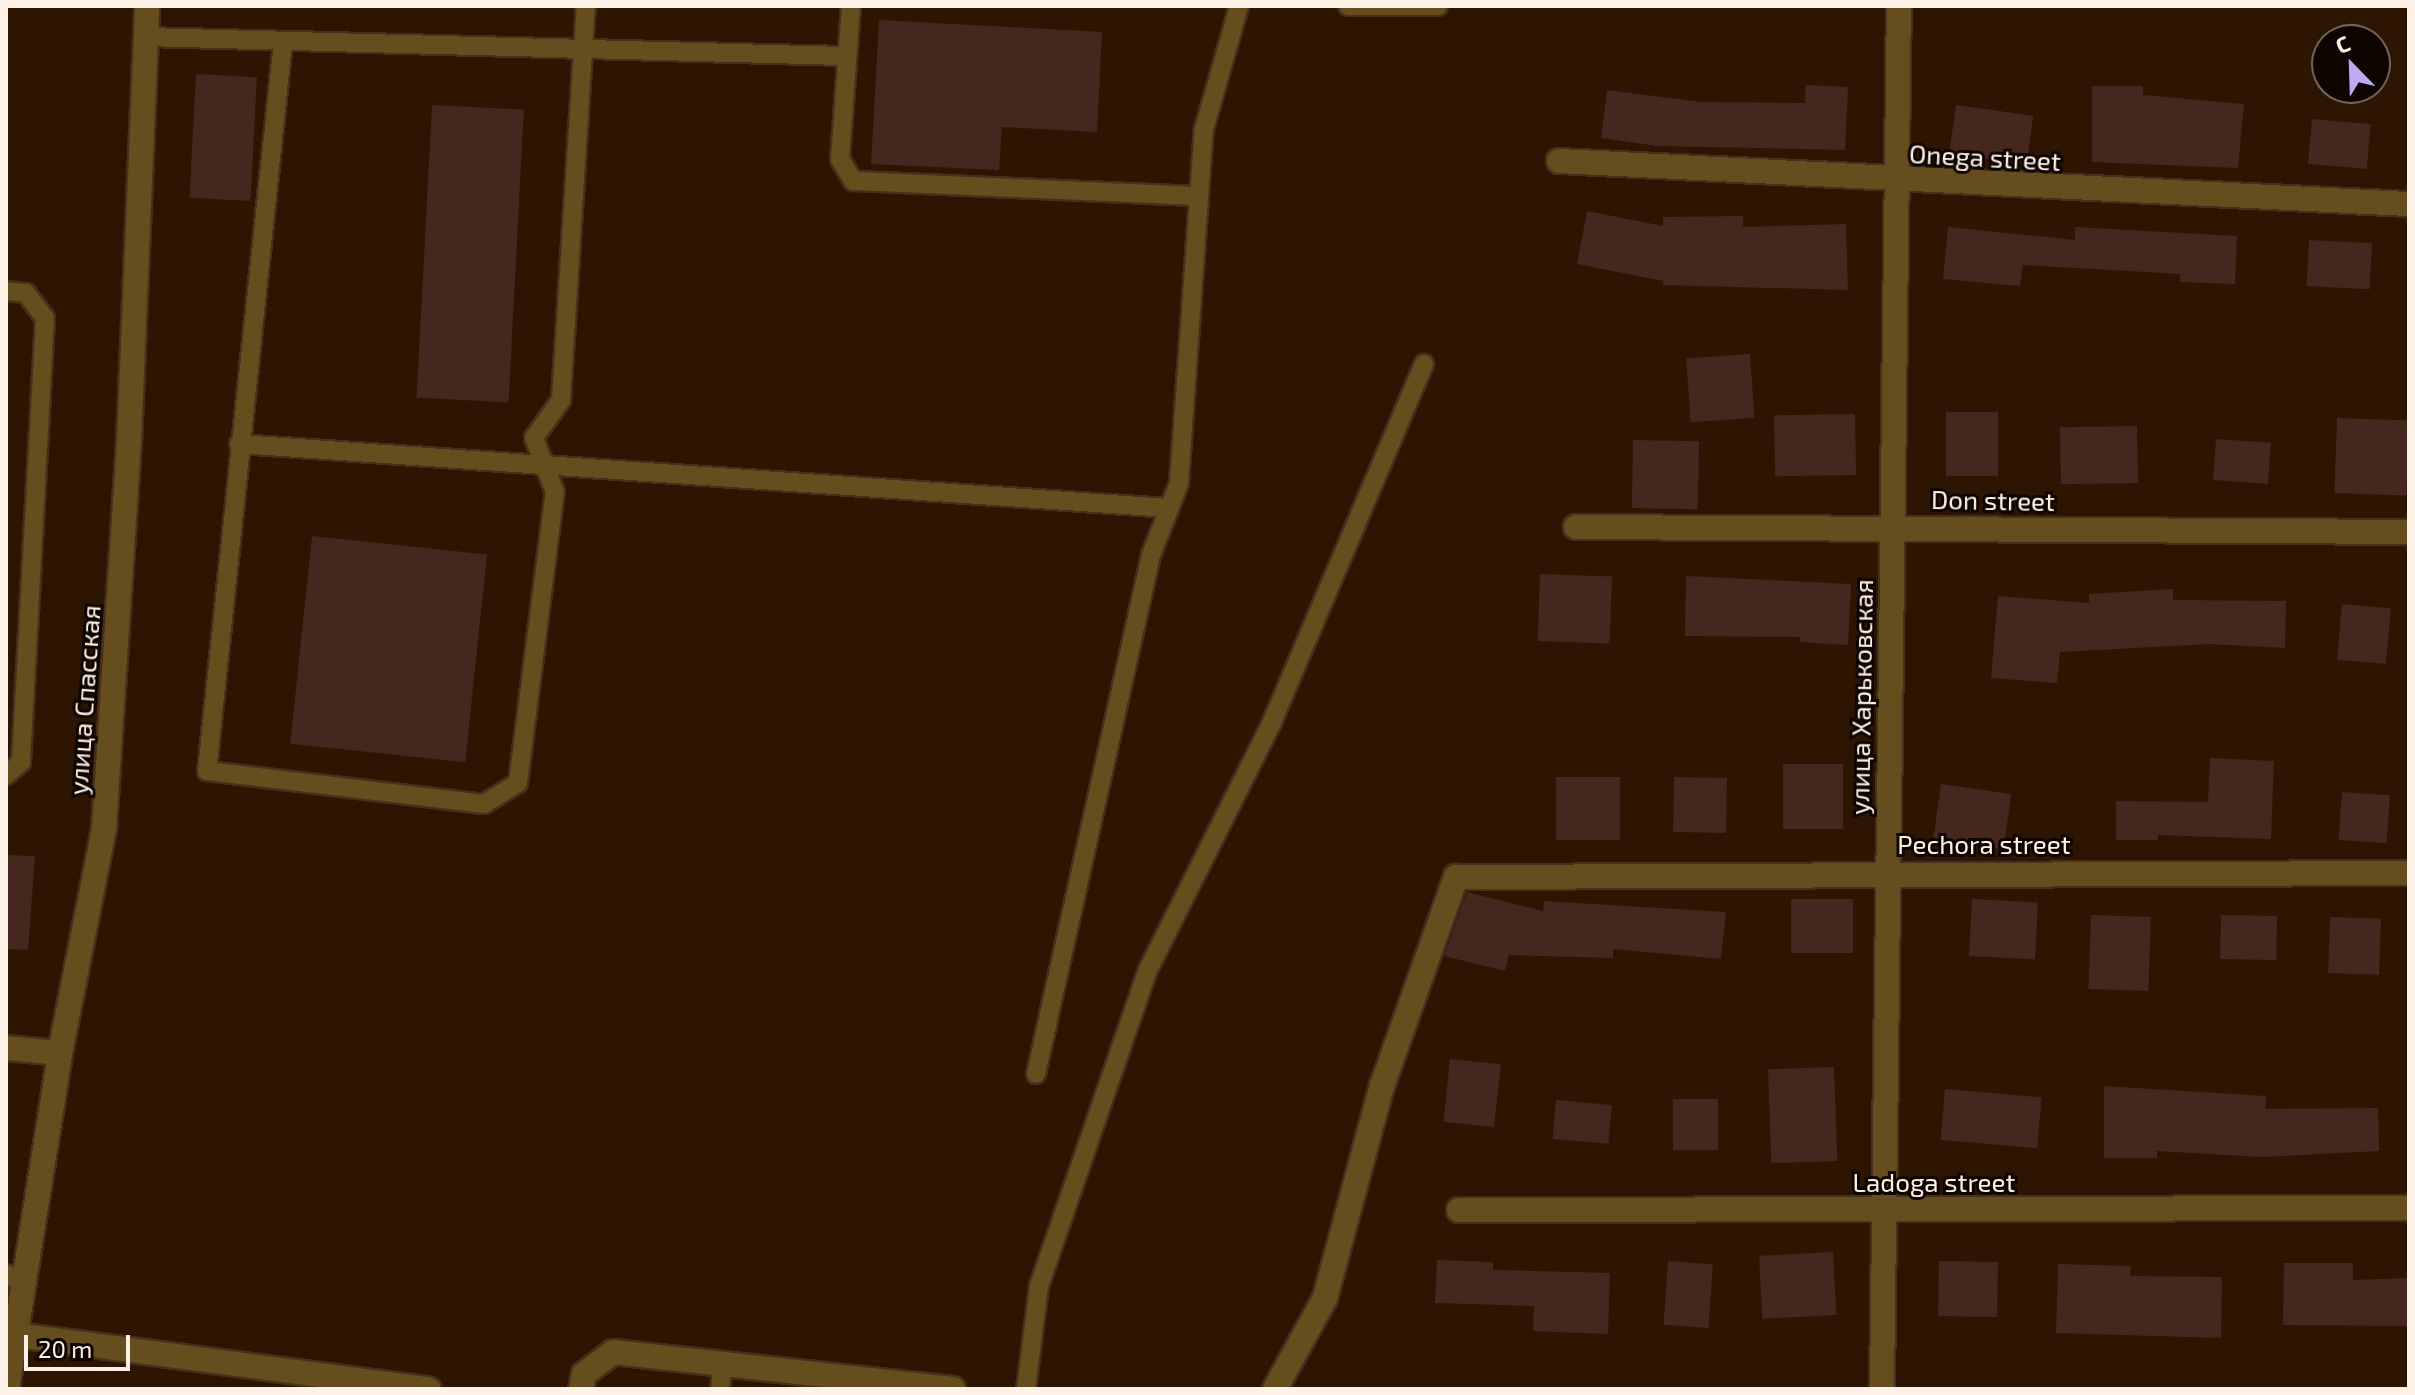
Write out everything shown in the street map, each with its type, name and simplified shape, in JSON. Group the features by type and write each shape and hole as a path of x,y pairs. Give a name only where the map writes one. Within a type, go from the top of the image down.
{"street":[{"name":"улица Спасская","path":"7,1389 16,1335 13,1278 104,828 129,441 147,6"},
{"name":"улица Харьковская","path":"1882,1389 1887,1210 1891,527 1901,181 1899,6"},
{"name":"Onega street","path":"1559,161 1901,181 2409,204"},
{"name":"Don street","path":"1576,527 2409,532"},
{"name":"Pechora street","path":"1275,1389 1325,1298 1382,1086 1451,882 1463,875 2409,873"},
{"path":"6,1048 60,1053"},
{"name":"Ladoga street","path":"1459,1210 2409,1208"},
{"path":"16,1335 428,1389"},
{"path":"581,1389 584,1374 613,1352 722,1377 953,1389"}],"lane":[{"path":"283,42 207,771 484,804 518,783 555,492 534,438 561,400 586,6"},
{"path":"851,6 840,159 853,181 1199,196"},
{"path":"1036,1074 1151,555 1179,483 1204,129 1239,6"},
{"path":"1348,6 1438,6"},
{"path":"146,37 845,56"},
{"path":"6,291 26,293 45,318 21,762 6,775"},
{"path":"1026,1389 1039,1286 1148,970 1272,722 1424,364"},
{"path":"239,444 1169,508"}],"building":[{"path":"879,20 1102,32 1097,132 1002,127 999,170 871,164"},
{"path":"196,74 257,77 250,201 190,198"},
{"path":"1806,85 1848,87 1845,150 1657,146 1601,138 1607,90 1701,102 1805,103"},
{"path":"2092,86 2143,86 2143,95 2244,104 2238,168 2092,162"},
{"path":"432,105 524,110 509,402 417,398"},
{"path":"1956,105 2033,116 2026,164 1949,154"},
{"path":"2312,119 2371,124 2367,169 2308,164"},
{"path":"1587,211 1663,226 1663,217 1743,216 1743,227 1846,224 1848,290 1663,285 1663,281 1577,264"},
{"path":"1948,227 2075,240 2075,227 2237,236 2235,284 2180,282 2180,274 2023,265 2020,286 1943,279"},
{"path":"2309,240 2372,243 2370,289 2307,286"},
{"path":"1750,354 1754,418 1691,422 1686,358"},
{"path":"1946,412 1998,412 1998,476 1946,476"},
{"path":"1855,414 1856,475 1775,476 1774,415"},
{"path":"2337,418 2409,421 2406,495 2334,493"},
{"path":"2137,426 2138,483 2061,484 2060,427"},
{"path":"2216,439 2271,443 2268,484 2213,480"},
{"path":"1633,440 1699,441 1698,509 1632,508"},
{"path":"312,536 487,554 465,762 290,744"},
{"path":"1540,574 1612,577 1610,643 1538,641"},
{"path":"1686,576 1851,584 1848,645 1800,642 1800,637 1685,636"},
{"path":"2173,589 2173,600 2286,601 2285,648 2209,644 2060,652 2057,683 1991,678 1998,596 2089,603 2089,594"},
{"path":"2342,604 2391,608 2386,664 2337,660"},
{"path":"2210,758 2274,761 2271,839 2158,835 2158,840 2116,840 2116,801 2208,802"},
{"path":"1783,764 1843,764 1843,829 1783,829"},
{"path":"1556,777 1620,777 1620,840 1556,840"},
{"path":"1674,777 1727,778 1726,833 1673,832"},
{"path":"1941,784 2011,794 2004,849 1933,839"},
{"path":"2342,792 2390,795 2387,843 2339,840"},
{"path":"6,855 35,856 28,950 6,949"},
{"path":"1467,892 1543,911 1544,901 1726,912 1721,959 1613,949 1613,958 1509,955 1505,971 1444,956"},
{"path":"1791,899 1853,899 1853,953 1791,953"},
{"path":"1972,899 2038,902 2035,959 1969,956"},
{"path":"2091,915 2151,917 2148,991 2088,989"},
{"path":"2221,915 2277,916 2276,960 2220,959"},
{"path":"2330,917 2381,919 2379,975 2328,973"},
{"path":"1450,1059 1501,1064 1494,1127 1443,1122"},
{"path":"1834,1067 1837,1161 1771,1163 1768,1069"},
{"path":"2104,1086 2266,1096 2265,1109 2378,1108 2379,1151 2262,1157 2157,1151 2157,1158 2104,1158"},
{"path":"1945,1089 2042,1097 2037,1148 1941,1140"},
{"path":"1673,1099 1718,1099 1718,1150 1673,1150"},
{"path":"1556,1100 1612,1105 1608,1144 1553,1139"},
{"path":"1833,1252 1836,1315 1762,1319 1759,1256"},
{"path":"1437,1260 1493,1262 1493,1270 1610,1273 1608,1334 1533,1331 1534,1306 1435,1303"},
{"path":"1668,1261 1713,1264 1708,1328 1664,1325"},
{"path":"1939,1261 1998,1262 1997,1317 1938,1316"},
{"path":"2284,1263 2353,1263 2353,1280 2409,1278 2409,1326 2283,1325"},
{"path":"2058,1264 2131,1266 2130,1276 2222,1277 2221,1338 2056,1333"}]}
